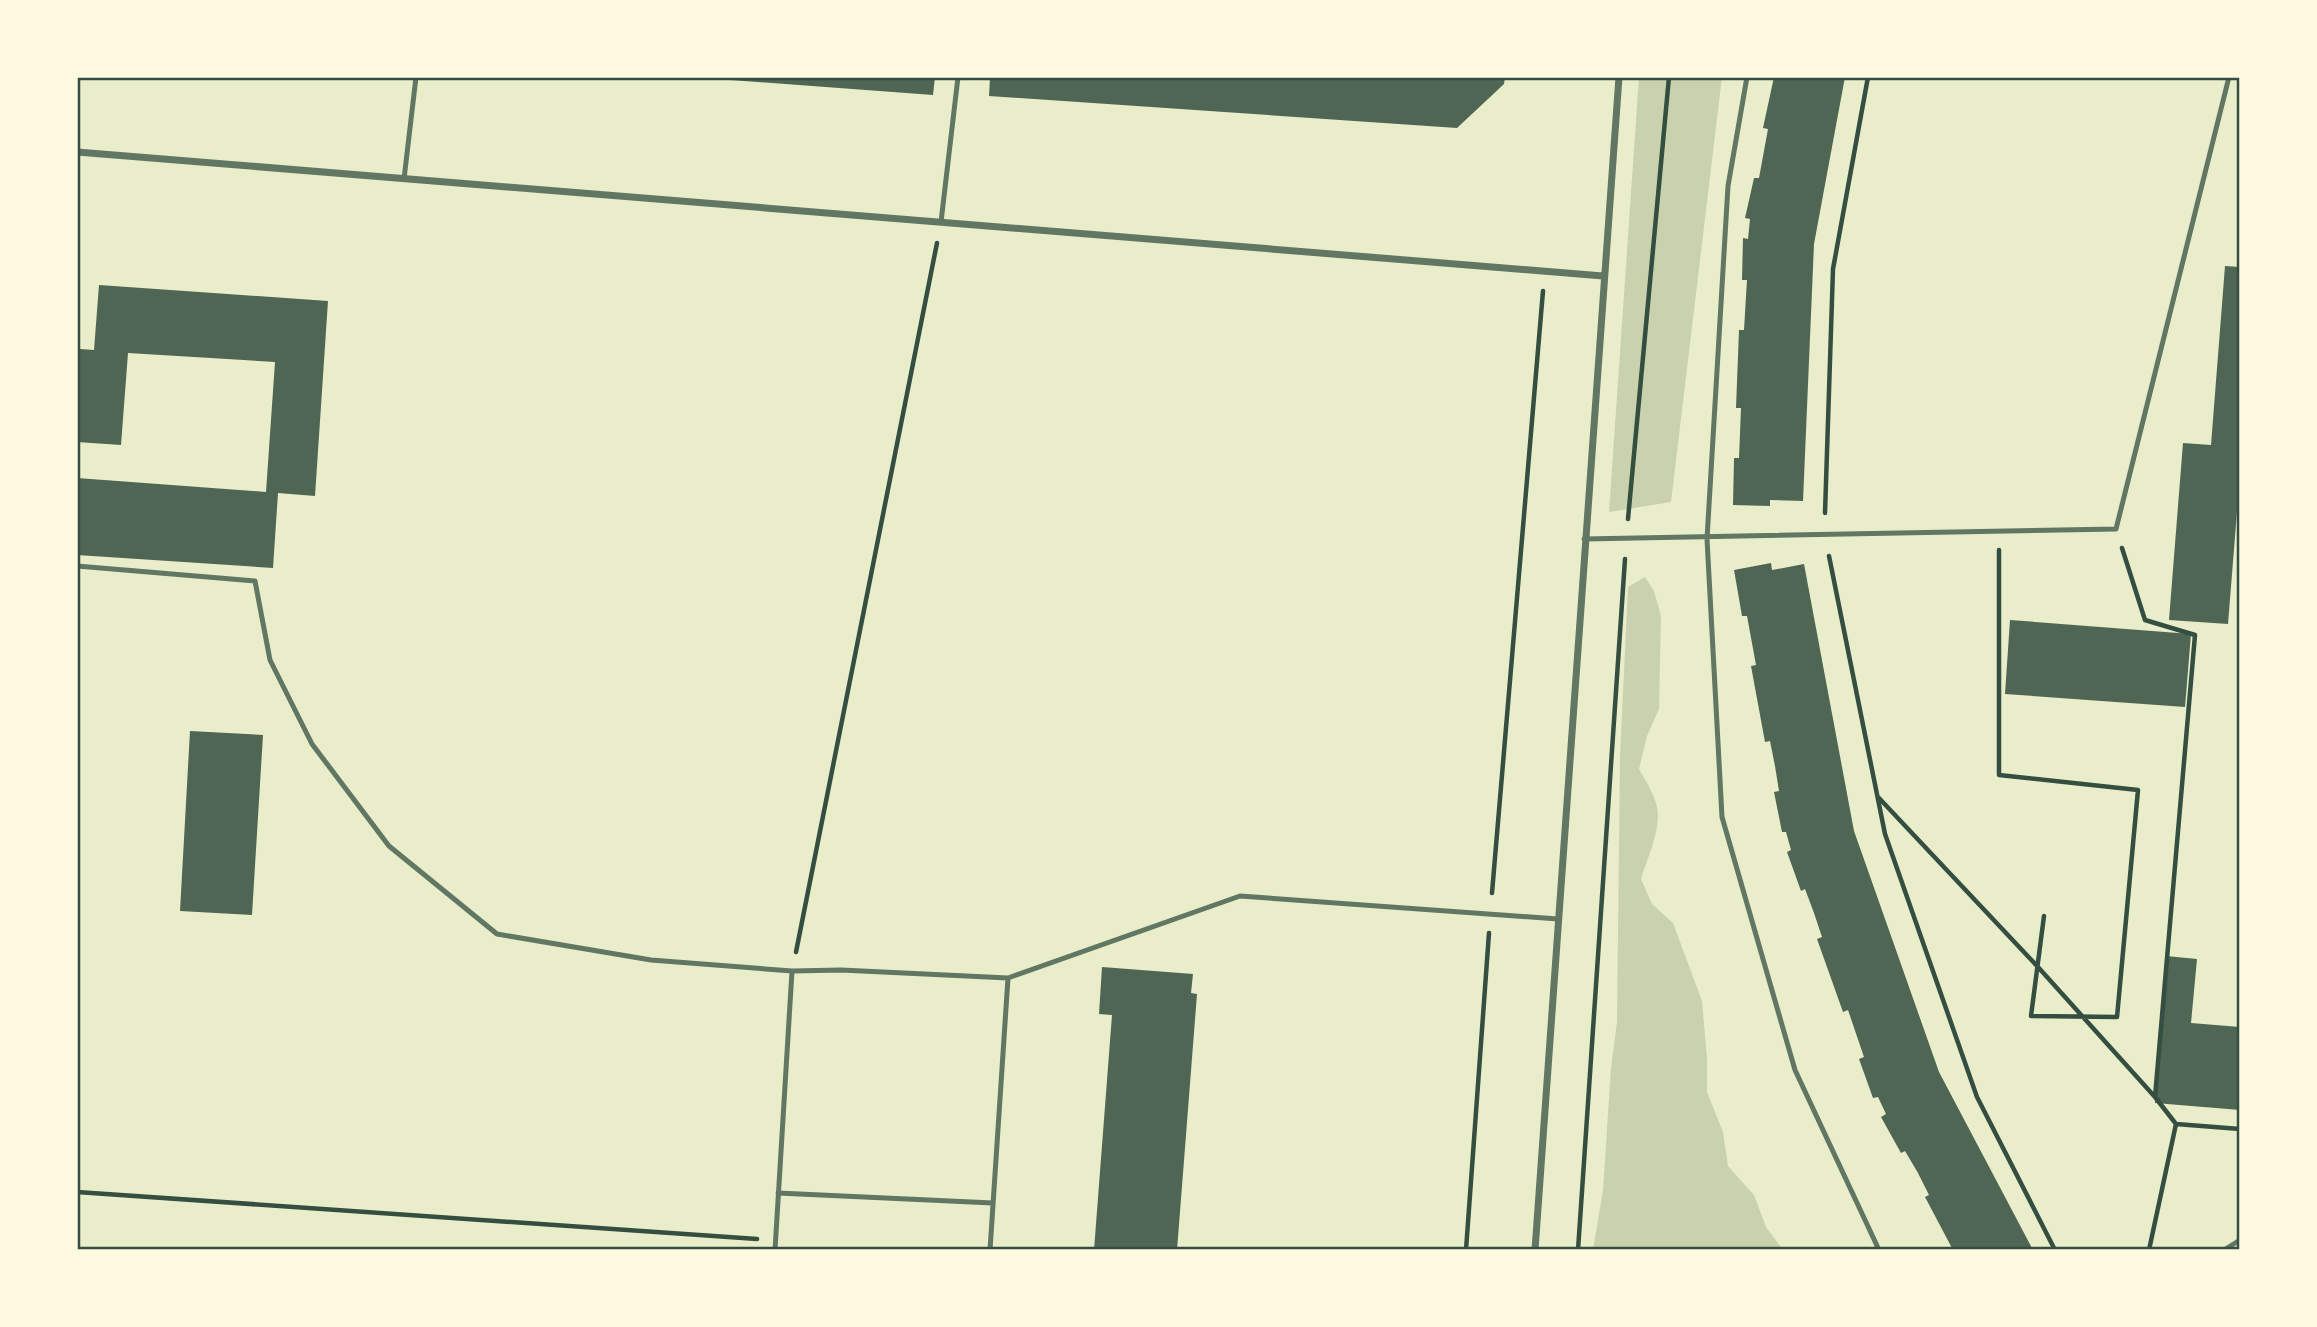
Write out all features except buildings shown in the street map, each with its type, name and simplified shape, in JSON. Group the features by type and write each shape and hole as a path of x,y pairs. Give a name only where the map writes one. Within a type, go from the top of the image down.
{"street":[{"path":"1535,1250 1619,77"},
{"path":"77,152 1603,276"}],"lane":[{"path":"404,178 415,77"},
{"path":"941,222 958,77"},
{"path":"1747,77 1728,186 1707,539 1722,817 1795,1070 1879,1250"},
{"path":"1584,540 2116,529 2228,77"},
{"path":"77,566 255,581 270,660 312,744 389,846 497,934 651,960 792,971 841,970 1008,978 1240,896 1558,919"},
{"path":"775,1250 792,971"},
{"path":"990,1250 1008,978"},
{"path":"77,1058 77,1077"},
{"path":"778,1193 993,1203"},
{"path":"2224,1250 2240,1240"}],"path":[{"path":"1578,1250 1626,538 1669,77"},
{"path":"1868,77 1832,269 1825,536 1885,834 1977,1097 2055,1250"},
{"path":"792,971 941,222"},
{"path":"1466,1250 1545,271"},
{"path":"2116,529 2145,620 2195,635 2155,1097"},
{"path":"1999,531 1999,775 2138,790 2117,1017 2031,1016 2044,916"},
{"path":"1877,796 2038,967 2176,1124 2240,1129"},
{"path":"2149,1250 2176,1124"},
{"path":"77,1192 776,1240"}],"green space":[{"path":"1639,77 1722,77 1671,502 1609,512"},
{"path":"1645,577 1654,591 1661,616 1659,709 1647,736 1639,769 1656,803 1658,823 1641,879 1652,904 1673,923 1702,1001 1707,1092 1723,1132 1728,1166 1754,1195 1766,1227 1783,1250 1593,1250 1603,1190 1611,1068 1617,1022 1620,757 1628,587"}]}
